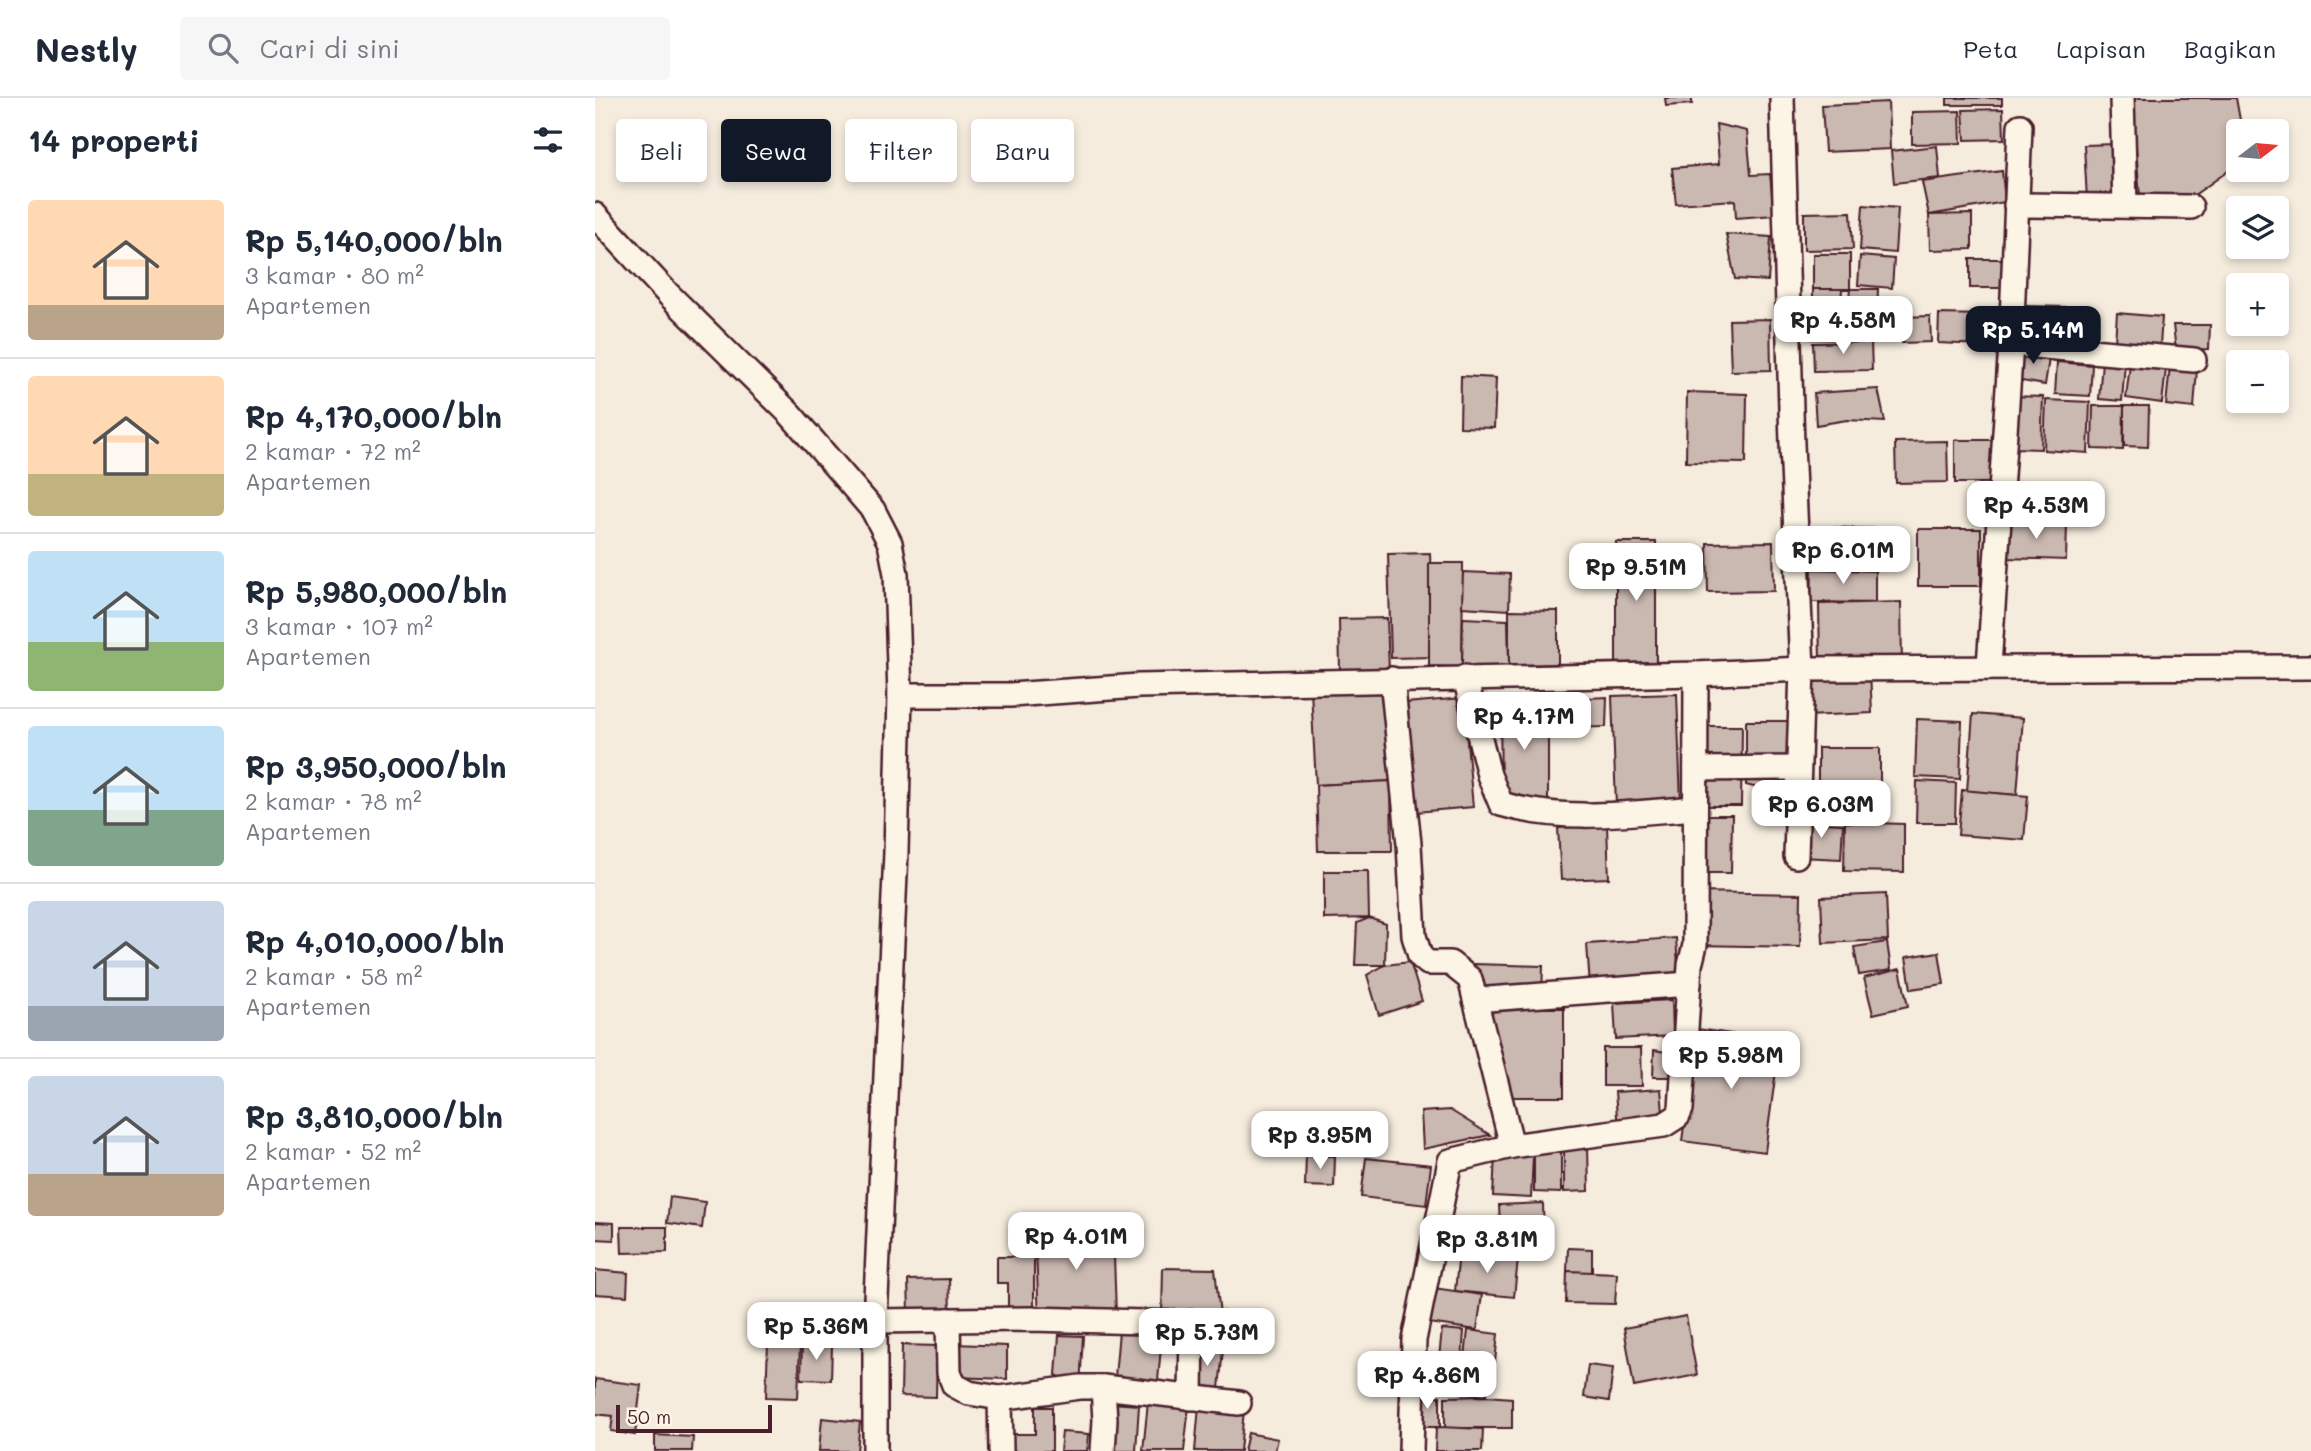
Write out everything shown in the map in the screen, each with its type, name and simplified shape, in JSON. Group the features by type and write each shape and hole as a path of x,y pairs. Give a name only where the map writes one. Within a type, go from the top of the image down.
{"street":[{"path":"1782,98 1791,430 1802,668 1796,856"},
{"path":"2122,98 2125,206"},
{"path":"1989,666 2011,344 2020,126"},
{"path":"2017,205 2191,206"},
{"path":"595,215 669,295 790,414 873,510 890,543 896,573 900,695 896,852 875,1321 875,1451"},
{"path":"2011,344 2194,360"},
{"path":"900,695 1010,695 1139,686 1696,674 1802,668 2311,667"},
{"path":"1411,1451 1413,1340 1450,1161 1512,1146 1664,1125 1673,1121 1681,1109 1689,984 1695,945 1696,674"},
{"path":"1465,677 1489,775 1501,804 1526,812 1571,817 1695,808"},
{"path":"1392,679 1409,844 1413,936 1420,956 1428,963 1450,963 1470,979 1512,1146"},
{"path":"1696,769 1798,768"},
{"path":"1475,1000 1689,984"},
{"path":"948,1320 949,1372 954,1385 969,1393 1000,1398 1080,1387 1103,1387 1239,1403"},
{"path":"875,1321 1221,1324"},
{"path":"1191,1398 1192,1322"},
{"path":"1103,1387 1103,1451"},
{"path":"1000,1398 1001,1451"}],"building":[{"path":"1665,98 1692,98 1692,104 1666,106"},
{"path":"1947,98 2002,98 2002,105 1947,105"},
{"path":"2132,98 2236,98 2240,119 2226,119 2226,172 2190,198 2140,197"},
{"path":"1888,102 1890,149 1825,152 1822,105"},
{"path":"2003,109 2004,139 1965,140 1963,110"},
{"path":"1960,111 1961,143 1912,144 1912,112"},
{"path":"1716,124 1747,131 1751,175 1770,174 1774,215 1736,218 1735,200 1676,204 1672,168 1719,164"},
{"path":"2116,144 2119,198 2087,200 2084,145"},
{"path":"1937,146 1940,178 1894,183 1891,151"},
{"path":"2002,171 2005,202 1929,215 1922,182"},
{"path":"1863,205 1898,208 1895,253 1860,250"},
{"path":"1851,212 1853,249 1804,250 1804,213"},
{"path":"1972,214 1972,249 1930,250 1929,215"},
{"path":"1726,234 1771,237 1768,281 1735,279"},
{"path":"1813,254 1850,254 1850,289 1813,289"},
{"path":"1860,256 1894,259 1892,288 1858,285"},
{"path":"1970,259 2005,259 2004,288 1970,288"},
{"path":"1813,289 1842,289 1840,314 1813,312"},
{"path":"1850,289 1878,289 1877,317 1847,315"},
{"path":"2027,306 2065,307 2064,342 2025,341"},
{"path":"2117,313 2162,317 2160,346 2115,342"},
{"path":"1840,314 1877,317 1878,340 1811,339 1812,317"},
{"path":"1939,314 1983,315 1982,345 1938,343"},
{"path":"1930,316 1931,342 1902,343 1901,317"},
{"path":"1770,319 1771,370 1731,371 1729,320"},
{"path":"2173,325 2210,325 2209,349 2176,351"},
{"path":"1871,342 1872,370 1814,371 1813,343"},
{"path":"2021,347 2050,352 2045,385 2016,380"},
{"path":"2102,361 2125,362 2122,401 2099,399"},
{"path":"2057,362 2092,365 2090,396 2055,394"},
{"path":"2130,364 2166,369 2162,403 2126,398"},
{"path":"2170,366 2197,369 2194,408 2166,405"},
{"path":"1461,376 1496,378 1494,428 1460,427"},
{"path":"1878,389 1885,422 1847,420 1816,425 1814,393"},
{"path":"1687,392 1747,394 1746,463 1686,462"},
{"path":"2013,396 2043,397 2041,449 2012,448"},
{"path":"2046,400 2090,402 2088,453 2044,450"},
{"path":"2093,406 2124,406 2123,450 2092,449"},
{"path":"2124,406 2149,406 2148,447 2124,446"},
{"path":"1955,440 1992,440 1992,483 1955,483"},
{"path":"1947,441 1948,482 1896,483 1895,442"},
{"path":"2007,522 2067,524 2066,560 2006,558"},
{"path":"1816,527 1898,529 1898,561 1815,559"},
{"path":"1918,529 1981,529 1981,586 1918,586"},
{"path":"1616,542 1656,542 1656,665 1616,665"},
{"path":"1773,542 1774,591 1708,592 1707,543"},
{"path":"1430,553 1434,657 1391,658 1388,554"},
{"path":"1429,563 1463,563 1462,667 1429,666"},
{"path":"1812,569 1875,571 1875,603 1811,602"},
{"path":"1463,572 1510,574 1509,610 1462,607"},
{"path":"1901,602 1902,664 1820,665 1819,604"},
{"path":"1509,610 1558,611 1558,667 1509,666"},
{"path":"1387,618 1389,671 1340,672 1339,619"},
{"path":"1463,618 1508,620 1509,666 1462,667"},
{"path":"1870,671 1872,713 1807,716 1805,675"},
{"path":"1386,686 1391,781 1316,785 1311,690"},
{"path":"1677,694 1681,804 1616,806 1612,696"},
{"path":"1607,697 1606,727 1555,728 1548,700"},
{"path":"1463,698 1473,807 1416,812 1406,703"},
{"path":"1500,700 1548,700 1548,804 1501,804"},
{"path":"1973,714 2023,718 2017,795 1967,791"},
{"path":"1917,719 1962,721 1960,779 1915,777"},
{"path":"1746,721 1789,721 1789,796 1746,785"},
{"path":"1706,726 1742,726 1741,806 1705,806"},
{"path":"1818,748 1880,748 1880,785 1818,785"},
{"path":"1391,781 1392,851 1318,851 1316,785"},
{"path":"1917,781 1956,783 1955,823 1916,823"},
{"path":"1885,787 1886,818 1822,818 1821,788"},
{"path":"1962,790 2028,796 2024,840 1958,835"},
{"path":"1696,815 1732,815 1731,873 1695,873"},
{"path":"1801,822 1843,824 1841,859 1800,857"},
{"path":"1845,822 1904,824 1904,872 1844,871"},
{"path":"1607,826 1609,878 1561,880 1558,828"},
{"path":"1324,871 1368,871 1369,918 1324,919"},
{"path":"1696,892 1801,894 1800,947 1695,945"},
{"path":"1886,894 1888,940 1823,943 1821,897"},
{"path":"1369,918 1386,924 1385,965 1355,965 1357,923"},
{"path":"1676,938 1679,980 1590,987 1587,944"},
{"path":"1887,942 1891,970 1859,975 1854,947"},
{"path":"1939,952 1944,984 1911,989 1906,957"},
{"path":"1410,962 1422,1001 1379,1015 1367,975 1385,965"},
{"path":"1473,964 1543,966 1542,995 1473,994"},
{"path":"1900,969 1908,1006 1873,1014 1864,978"},
{"path":"1672,1000 1673,1036 1616,1039 1614,1003"},
{"path":"1485,1008 1564,1008 1564,1097 1506,1097"},
{"path":"1697,1029 1780,1041 1765,1152 1682,1141"},
{"path":"1603,1048 1641,1048 1642,1086 1603,1086"},
{"path":"1654,1050 1673,1053 1674,1077 1653,1077"},
{"path":"1661,1089 1664,1125 1618,1129 1615,1092"},
{"path":"1450,1110 1490,1135 1423,1149 1421,1112"},
{"path":"1564,1146 1588,1146 1589,1191 1564,1192"},
{"path":"1534,1148 1561,1148 1561,1193 1534,1192"},
{"path":"1495,1154 1533,1156 1531,1198 1493,1196"},
{"path":"1306,1155 1335,1156 1334,1187 1305,1186"},
{"path":"1366,1158 1431,1165 1426,1205 1361,1197"},
{"path":"670,1197 705,1202 702,1228 667,1223"},
{"path":"1543,1203 1544,1243 1501,1245 1499,1205"},
{"path":"595,1222 614,1223 614,1240 595,1239"},
{"path":"1113,1226 1116,1315 1039,1319 1035,1228"},
{"path":"621,1227 667,1227 667,1252 622,1253"},
{"path":"1568,1248 1592,1249 1592,1273 1567,1271"},
{"path":"1459,1253 1518,1259 1514,1297 1455,1291"},
{"path":"997,1257 1034,1257 1034,1308 1008,1308 1008,1283 997,1283"},
{"path":"1163,1268 1215,1269 1221,1324 1162,1314"},
{"path":"595,1270 628,1273 627,1296 595,1294"},
{"path":"1567,1271 1617,1273 1615,1304 1566,1303"},
{"path":"949,1279 950,1313 909,1314 908,1280"},
{"path":"1427,1287 1482,1295 1477,1330 1422,1322"},
{"path":"1686,1316 1697,1375 1634,1387 1624,1328"},
{"path":"1442,1329 1464,1331 1462,1360 1439,1358"},
{"path":"1468,1330 1498,1334 1495,1362 1465,1358"},
{"path":"1119,1331 1162,1335 1158,1381 1115,1377"},
{"path":"1059,1335 1083,1336 1080,1387 1056,1375"},
{"path":"1196,1337 1224,1340 1218,1398 1190,1395"},
{"path":"768,1343 800,1344 798,1398 766,1397"},
{"path":"802,1344 832,1346 831,1380 801,1379"},
{"path":"954,1344 1007,1346 1007,1379 953,1377"},
{"path":"902,1345 937,1346 936,1397 901,1396"},
{"path":"1415,1355 1439,1358 1438,1390 1414,1389"},
{"path":"1442,1362 1488,1364 1486,1396 1438,1390"},
{"path":"1588,1365 1613,1368 1609,1401 1584,1397"},
{"path":"595,1379 641,1385 635,1435 611,1431 613,1416 595,1414"},
{"path":"1414,1396 1440,1396 1440,1427 1415,1427"},
{"path":"1445,1397 1512,1398 1512,1428 1445,1428"},
{"path":"1148,1402 1189,1406 1184,1451 1143,1451"},
{"path":"1111,1403 1139,1405 1136,1451 1109,1451"},
{"path":"1199,1406 1244,1410 1240,1451 1195,1451"},
{"path":"1035,1407 1052,1407 1052,1451 1007,1451 1007,1434 1035,1434"},
{"path":"822,1418 860,1422 857,1451 819,1451"},
{"path":"1436,1428 1483,1429 1482,1451 1435,1451"},
{"path":"1062,1432 1089,1434 1087,1451 1060,1451"},
{"path":"1248,1433 1278,1439 1275,1451 1244,1451"},
{"path":"655,1435 693,1437 692,1451 655,1451"}]}
